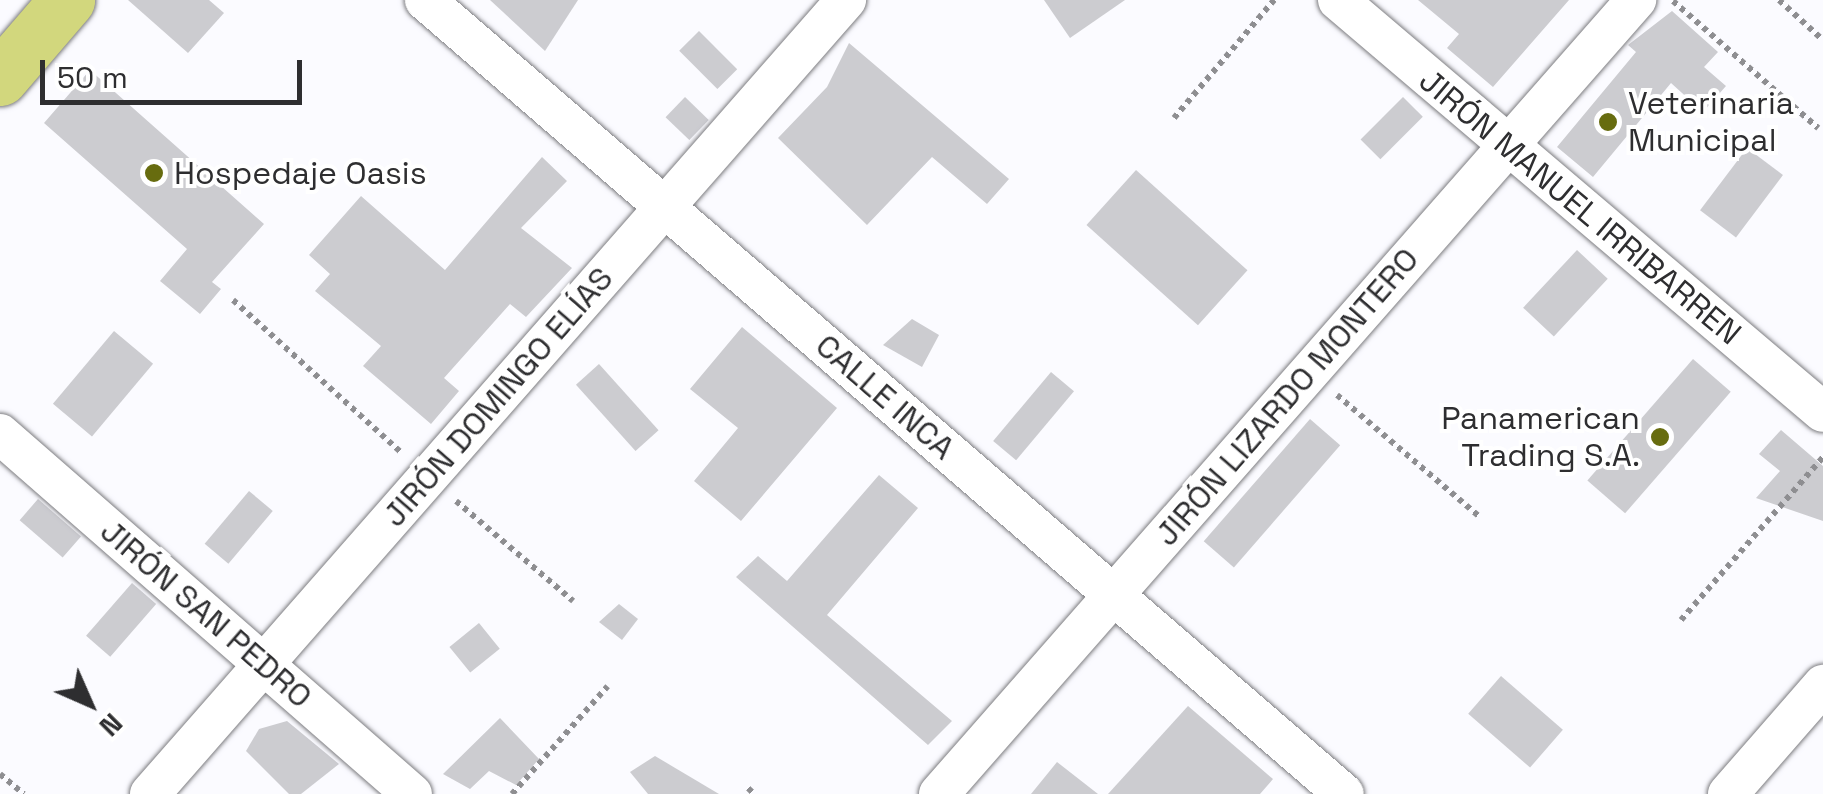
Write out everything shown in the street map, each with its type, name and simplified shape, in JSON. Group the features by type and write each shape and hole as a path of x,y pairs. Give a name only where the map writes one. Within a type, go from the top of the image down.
{"main road":[{"path":"0,78 67,0"}],"street":[{"name":"CALLE INCA","path":"425,0 1344,794"},
{"name":"JIRÓN DOMINGO ELÍAS","path":"150,794 846,0"},
{"name":"JIRÓN MANUEL IRRIBARREN","path":"1338,0 1823,412"},
{"name":"JIRÓN LIZARDO MONTERO","path":"939,794 1636,0"},
{"name":"JIRÓN SAN PEDRO","path":"0,434 412,794"},
{"path":"1728,794 1823,685"}],"path":[{"path":"1174,118 1274,0"},
{"path":"1672,0 1818,128"},
{"path":"1778,0 1823,40"},
{"path":"233,300 573,600"},
{"path":"1310,372 1481,518"},
{"path":"1682,620 1823,458"},
{"path":"512,794 608,686"},
{"path":"0,774 24,794"}],"building":[{"path":"128,0 209,0 224,13 188,53"},
{"path":"490,0 578,0 545,51"},
{"path":"1044,0 1125,0 1070,38"},
{"path":"1418,0 1569,0 1493,87 1447,48 1459,34"},
{"path":"1672,11 1718,52 1704,67 1726,86 1703,112 1671,83 1593,177 1557,147 1636,52 1628,45"},
{"path":"699,31 737,69 717,89 679,51"},
{"path":"849,43 1009,179 987,204 932,157 867,225 778,138 827,87"},
{"name":"Hospedaje Oasis","path":"90,70 264,224 212,282 221,289 200,314 160,281 187,249 44,123"},
{"path":"685,97 709,120 689,140 666,117"},
{"path":"1403,97 1423,117 1380,159 1361,139"},
{"path":"1747,148 1783,175 1736,237 1700,210"},
{"path":"542,157 567,181 521,228 572,268 526,317 510,304 444,378 459,391 431,424 363,366 381,346 315,291 330,274 309,255 361,196 445,270"},
{"path":"1136,170 1247,270 1198,325 1086,225"},
{"path":"1577,250 1608,279 1554,336 1523,308"},
{"path":"912,319 939,335 922,367 883,345"},
{"path":"742,327 837,408 741,521 694,481 738,428 690,389"},
{"path":"114,331 153,364 92,437 53,404"},
{"name":"Panamerican Trading S.A.","path":"1693,359 1731,392 1625,513 1587,481"},
{"path":"599,364 659,430 636,451 576,385"},
{"path":"1051,372 1074,391 1016,460 993,441"},
{"path":"1310,419 1340,445 1234,568 1204,541"},
{"path":"1781,430 1823,466 1823,521 1756,498 1780,471 1759,454"},
{"path":"879,475 918,508 827,615 952,721 928,745 736,577 758,556 787,581"},
{"path":"249,491 273,511 228,564 205,544"},
{"path":"38,499 81,536 63,558 20,520"},
{"path":"132,583 156,604 110,657 86,636"},
{"path":"619,604 638,619 622,640 599,622"},
{"path":"479,623 500,649 470,673 449,647"},
{"path":"1501,676 1563,730 1530,768 1468,714"},
{"path":"1188,706 1273,779 1260,794 1108,794"},
{"path":"500,718 539,759 516,785 489,771 470,789 443,774"},
{"path":"287,721 339,764 301,794 289,794 246,751 259,729"},
{"path":"655,756 719,794 648,794 630,772"},
{"path":"1057,762 1098,794 1031,794"}],"place":[{"name":"Veterinaria Municipal","path":"1608,122"},
{"name":"Hospedaje Oasis","path":"154,173"},
{"name":"Panamerican Trading S.A.","path":"1660,437"}]}
